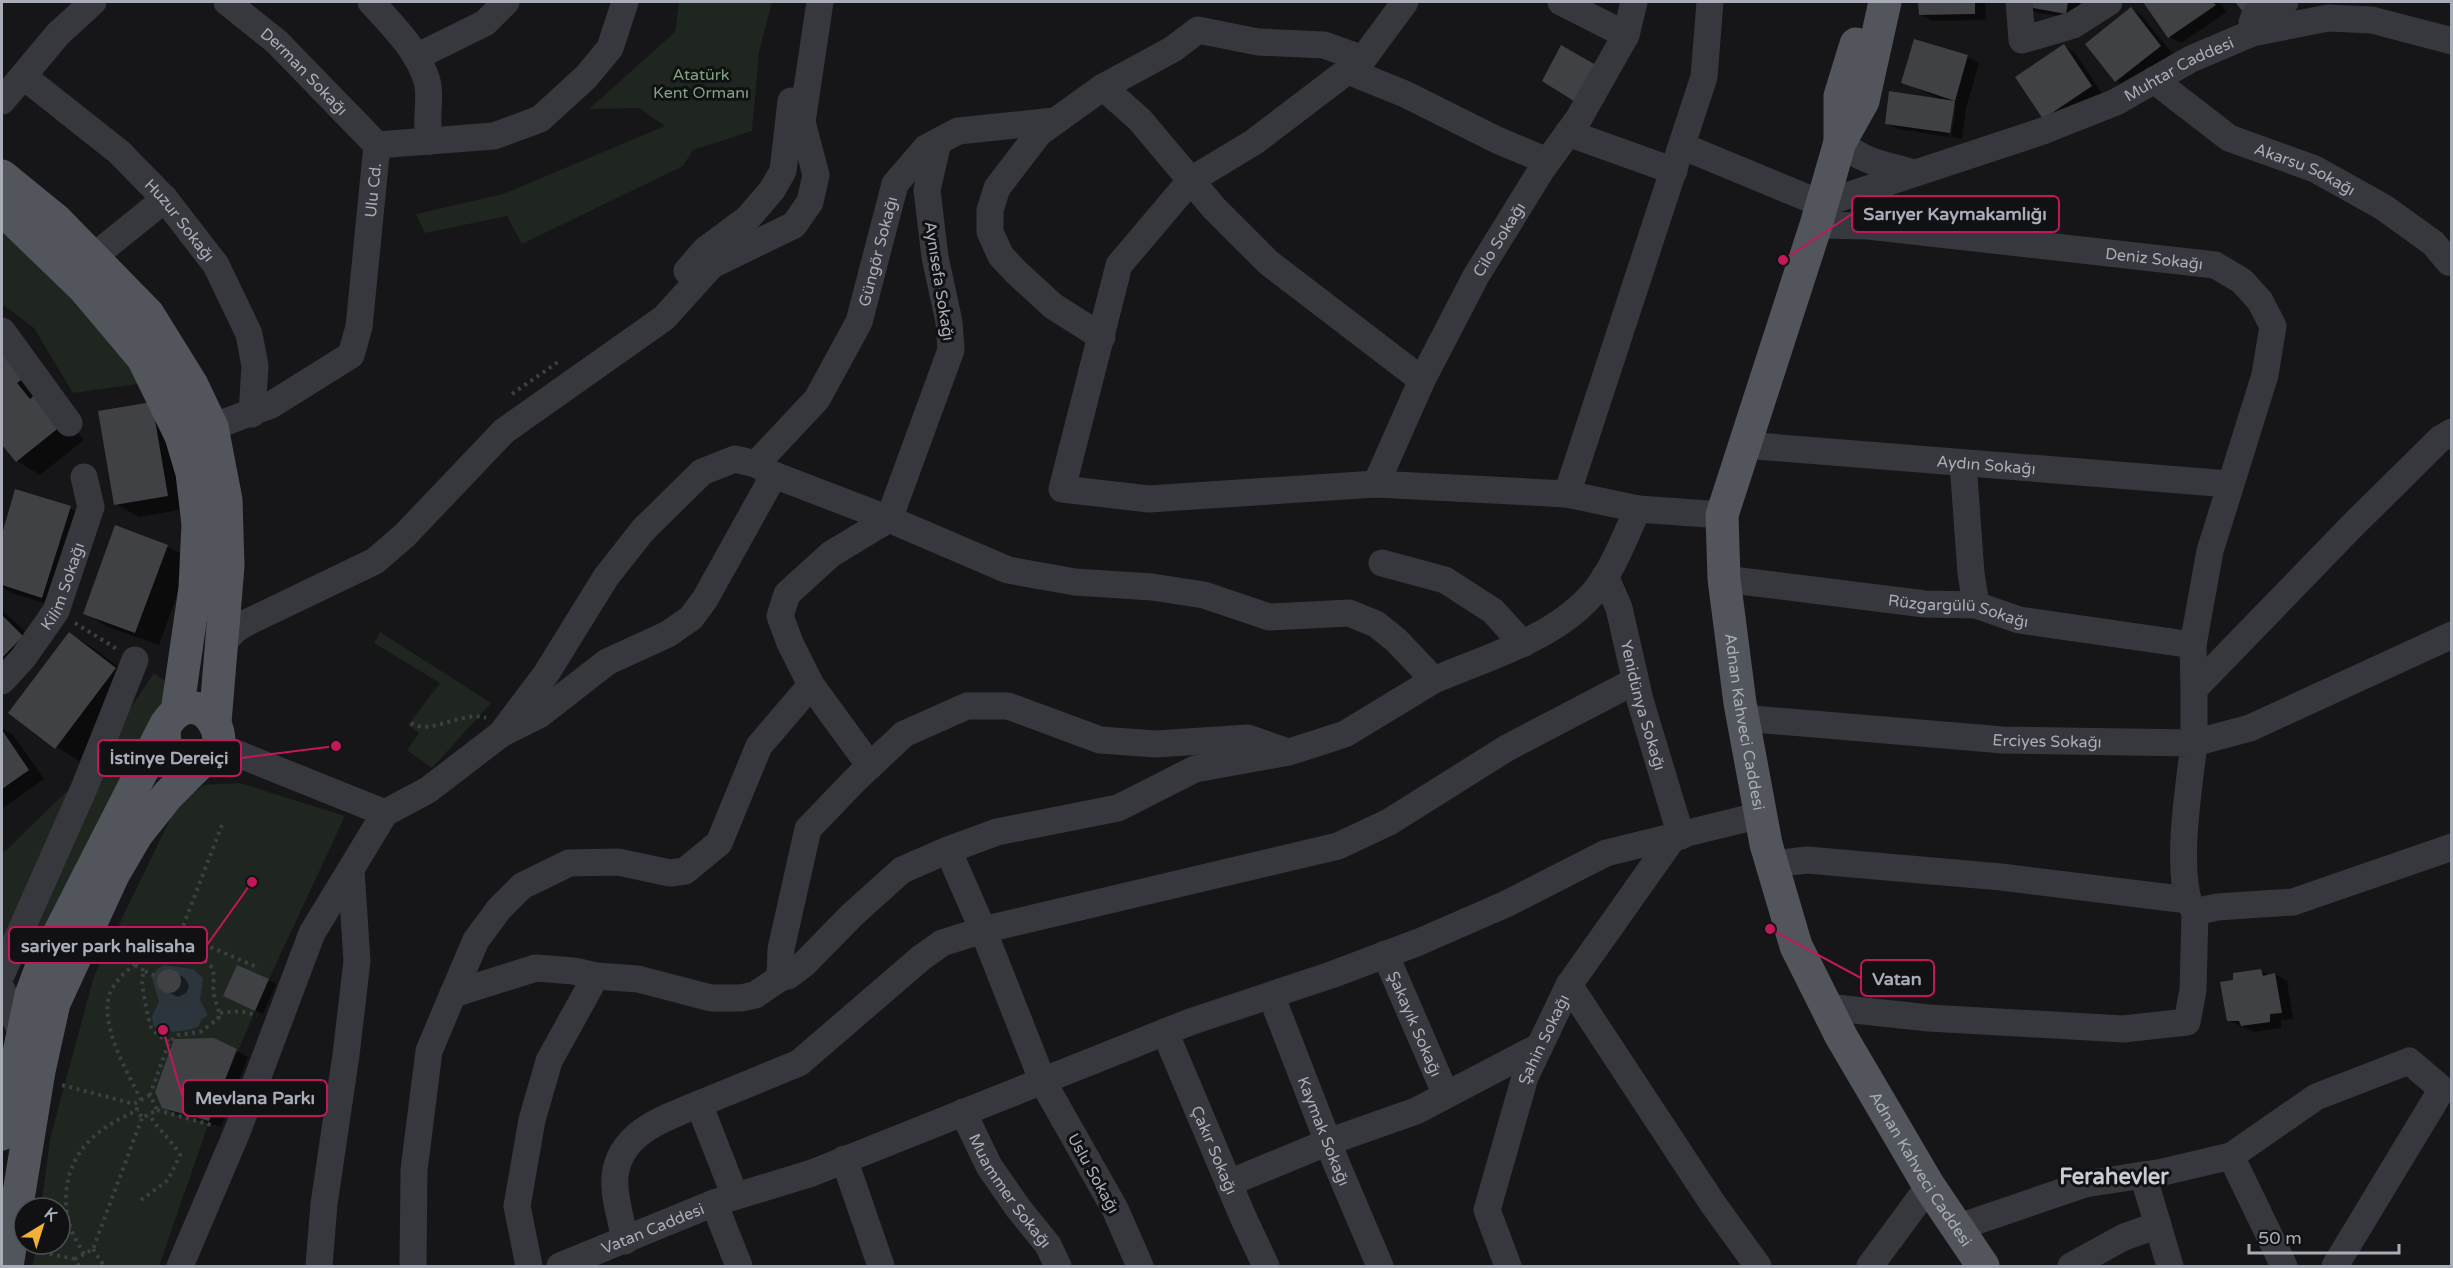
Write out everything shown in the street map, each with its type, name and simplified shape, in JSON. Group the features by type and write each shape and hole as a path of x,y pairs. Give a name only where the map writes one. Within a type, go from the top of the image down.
{"main road":[{"name":"Adnan Kahveci Caddesi","path":"1840,142 1840,96 1868,2"},
{"name":"Adnan Kahveci Caddesi","path":"1885,2 1863,101 1840,142 1722,515 1724,579 1742,718 1761,815 1772,864 1796,946 1841,1036 1929,1186 1983,1266"},
{"path":"2,176 56,220 148,314 192,385 212,427 225,501 228,566 211,744 137,834 112,875 27,986 37,1078 8,1256"},
{"path":"2,209 84,288 143,358 181,436 192,473 198,524 195,588 172,718 164,742 173,758 190,764 211,744"},
{"path":"2,1134 22,1034 27,986 172,718 185,709 202,710 211,744"}],"street":[{"path":"2,101 58,34 93,2"},
{"name":"Derman Sokağı","path":"227,2 277,42 378,145"},
{"path":"371,2 400,34 416,57 427,82 427,132 430,141"},
{"name":"Ulu Cd.","path":"212,427 271,405 351,355 359,327 378,145 494,136 540,119 586,77 610,48 625,2"},
{"path":"226,590 241,602 252,607 280,599 375,542 476,439 529,393 652,310 705,250 748,218 772,190 783,171 805,2"},
{"path":"221,645 248,622 375,561 405,535 504,431 664,318 712,265 794,225 810,202 816,175 802,122 820,2"},
{"path":"1405,2 1356,65 1254,142 1191,180 1119,265 1062,489 1149,500 1376,484 1567,494 1638,509 1722,515"},
{"path":"1561,2 1626,34"},
{"name":"Cilo Sokağı","path":"1376,484 1422,380 1476,276 1547,161 1579,118 1626,34 1634,2"},
{"path":"1567,494 1704,77 1710,2"},
{"path":"2019,2 2022,40 2073,25 2109,2"},
{"path":"2252,33 2251,24 2257,12 2268,6 2285,2"},
{"path":"416,57 486,23 502,3"},
{"name":"Muhtar Caddesi","path":"1819,214 1914,173 2043,131 2116,102 2191,59 2252,33 2328,18 2372,20 2451,40"},
{"path":"1102,337 1053,306 1001,256 990,232 990,210 997,188 1039,133 1103,87 1173,50 1198,30 1258,42 1324,45 1405,94 1497,140 1547,161"},
{"path":"2423,32 2451,60"},
{"name":"Huzur Sokağı","path":"23,76 119,152 165,199 216,265 249,334 255,366 252,414"},
{"name":"Akarsu Sokağı","path":"2154,80 2229,138 2315,169 2383,207 2433,243 2449,262 2451,261"},
{"path":"1103,87 1140,120 1238,234 1269,263 1422,380"},
{"name":"Güngör Sokağı","path":"501,734 540,715 607,663 668,634 691,618 705,599 765,470 817,399 859,322 895,184 926,148 957,131 1054,121"},
{"path":"1568,133 1678,158 1819,214"},
{"name":"Aynısefa Sokağı","path":"889,519 951,350 950,322 935,256 927,190 938,142"},
{"path":"1840,142 1855,155 1866,160 1914,173"},
{"path":"93,257 165,199"},
{"name":"Deniz Sokağı","path":"1819,214 1868,226 2215,265 2242,281 2260,301 2273,326 2265,375 2229,484 2210,551 2193,645 2194,743"},
{"path":"2,331 69,423"},
{"path":"2194,689 2352,526 2440,439 2451,432"},
{"name":"Aydın Sokağı","path":"1744,446 2229,484"},
{"path":"180,1266 237,1132 312,933 385,813 428,790 501,734 546,674 606,577 643,530 702,472 735,459 889,519 1008,570 1075,582 1152,587 1204,596 1269,617 1349,613 1376,624 1396,640 1434,680"},
{"path":"1963,463 1971,573 1976,605"},
{"name":"Kilim Sokağı","path":"2,681 23,658 56,611 92,507 84,477"},
{"path":"453,994 536,969 638,979 711,998 755,995 804,964 852,915 902,870 997,832 1118,808 1195,769 1289,752 1345,734 1434,680 1522,644 1560,622 1594,591 1605,576 1638,509"},
{"path":"870,766 811,685 790,643 780,616 787,594 831,554 889,519"},
{"path":"1382,563 1445,580 1493,611 1522,644"},
{"name":"Yenidünya Sokağı","path":"1605,576 1619,608 1635,681 1677,837"},
{"name":"Rüzgargülü Sokağı","path":"1724,579 1925,604 1976,605 2019,620 2193,645"},
{"name":"Erciyes Sokağı","path":"1742,718 2003,740 2194,743 2250,728 2451,635"},
{"path":"2,972 85,786 135,660"},
{"path":"625,1241 615,1174 623,1154 643,1129 799,1063 942,943 983,930 1338,846 1389,822 1507,748 1635,681"},
{"path":"413,1266 414,1170 429,1051 476,940 498,909 522,886 569,863 618,862 670,873 685,871 707,855 720,843 759,746 811,685"},
{"path":"780,978 781,949 807,830 904,734 968,706 1008,706 1100,740 1156,744 1248,738 1289,752"},
{"path":"1826,1007 1929,1017 2123,1029 2187,1022 2193,990 2192,906 2184,884 2186,811 2194,743"},
{"path":"211,744 385,813"},
{"name":"Vatan Caddesi","path":"560,1266 724,1200 812,1173 1165,1032 1385,954 1506,904 1606,853 1761,815"},
{"name":"Şahin Sokağı","path":"1508,1266 1487,1210 1525,1077 1569,985 1677,837"},
{"path":"1772,864 1807,860 2001,878 2192,906 2217,907 2293,902 2451,847"},
{"name":"Uslu Sokağı","path":"948,850 983,930 1043,1082 1115,1209 1140,1266"},
{"path":"319,1266 324,1204 357,961 351,870"},
{"name":"Şakayık Sokağı","path":"1385,954 1446,1095"},
{"path":"529,1266 517,1206 532,1120 549,1061 596,976"},
{"path":"1569,985 1713,1204 1758,1266"},
{"name":"Kaymak Sokağı","path":"1271,994 1328,1142 1380,1266"},
{"name":"Çakır Sokağı","path":"1165,1032 1266,1266"},
{"path":"1229,1183 1328,1142 1416,1110 1540,1046"},
{"path":"1956,1228 2085,1184 2143,1175 2230,1156 2316,1097 2409,1062 2442,1089 2335,1266"},
{"path":"699,1104 739,1266"},
{"name":"Muammer Sokağı","path":"963,1112 989,1166 1018,1208 1048,1245 1058,1266"},
{"path":"2230,1156 2284,1266"},
{"path":"844,1159 881,1266"},
{"path":"2143,1175 2170,1266"},
{"path":"1870,1266 1929,1186"},
{"path":"2071,1266 2124,1237 2158,1225"}],"path":[{"path":"504,401 529,381 566,357"},
{"path":"56,611 135,660"},
{"path":"411,723 430,727 449,720 484,717 501,734"},
{"path":"222,825 180,934 260,968"},
{"path":"141,1100 111,1033 107,1007 111,988 124,973 172,943"},
{"path":"134,1104 150,1095 169,1042 178,1035 200,1032 218,1019 220,1012 213,997 214,972 209,963 198,957 204,945"},
{"path":"135,965 158,977"},
{"path":"145,971 142,987 149,1024 155,1033 169,1042"},
{"path":"220,1012 247,1012 276,1025"},
{"path":"37,1078 134,1104 142,1118"},
{"path":"150,1095 157,1110"},
{"path":"84,1254 70,1229 65,1208 72,1164 94,1134 112,1122 138,1110"},
{"path":"8,1256 75,1259 93,1249 142,1118 149,1114 157,1110 237,1132"},
{"path":"141,1200 168,1180 180,1155 175,1146 158,1130 149,1114"},
{"path":"93,1249 104,1266"},
{"path":"75,1259 80,1266"}],"green space":[{"name":"Atatürk Kent Ormanı","path":"679,2 772,2 759,52 752,131 693,150 683,166 522,244 507,216 425,233 416,214 503,194 665,126 639,108 589,109 675,32"},
{"path":"2,220 152,382 73,393 34,328 2,304"},
{"path":"380,632 491,703 432,768 407,750 419,733 408,725 440,683 374,643"},
{"path":"154,673 175,689 48,947 2,966 2,854 89,770"},
{"path":"240,783 345,816 269,979 216,1102 159,1266 33,1266 34,1256 72,1256 72,1196 43,1196 50,1139 94,976 177,805 204,785"}],"shaded area":[{"path":"163,965 193,969 203,978 200,1000 208,1015 202,1019 198,1027 168,1032 153,1025 152,1016 159,1002 152,978 157,969"}],"building":[{"path":"1918,2 1975,2 1975,14 1919,15"},
{"path":"2023,2 2068,2 2066,14 2022,6"},
{"path":"2143,2 2213,2 2216,5 2168,38"},
{"path":"2235,2 2259,2 2244,13"},
{"path":"2131,7 2161,46 2115,82 2085,44"},
{"path":"1914,39 1968,55 1955,101 1901,83"},
{"path":"2064,44 2092,86 2043,119 2015,77"},
{"path":"1561,45 1596,65 1577,103 1542,81"},
{"path":"1889,91 1955,101 1950,133 1885,124"},
{"path":"2,351 24,378 17,383 30,399 36,394 61,426 16,462 2,445"},
{"path":"152,402 168,496 114,505 98,411"},
{"path":"15,489 71,506 42,598 2,585 2,534"},
{"path":"115,525 168,545 135,633 83,614"},
{"path":"2,615 23,636 2,658"},
{"path":"69,632 116,668 55,749 8,713"},
{"path":"2,730 29,770 2,789"},
{"path":"237,965 269,979 255,1011 223,996"},
{"path":"169,969 178,972 181,981 178,990 169,993 160,990 157,981 160,972"},
{"path":"2261,969 2263,976 2275,973 2282,1013 2270,1014 2270,1022 2241,1026 2239,1021 2227,1021 2220,982 2233,980 2233,973"},
{"path":"214,1038 237,1049 209,1121 162,1108 155,1092 174,1039"}],"place":[{"name":"Sarıyer Kaymakamlığı","path":"1783,260"},
{"name":"İstinye Dereiçi","path":"336,746"},
{"name":"sariyer park halisaha","path":"252,882"},
{"name":"Vatan","path":"1770,929"},
{"name":"Mevlana Parkı","path":"163,1030"}],"district":[{"name":"Ferahevler","path":"2114,1176"}]}
